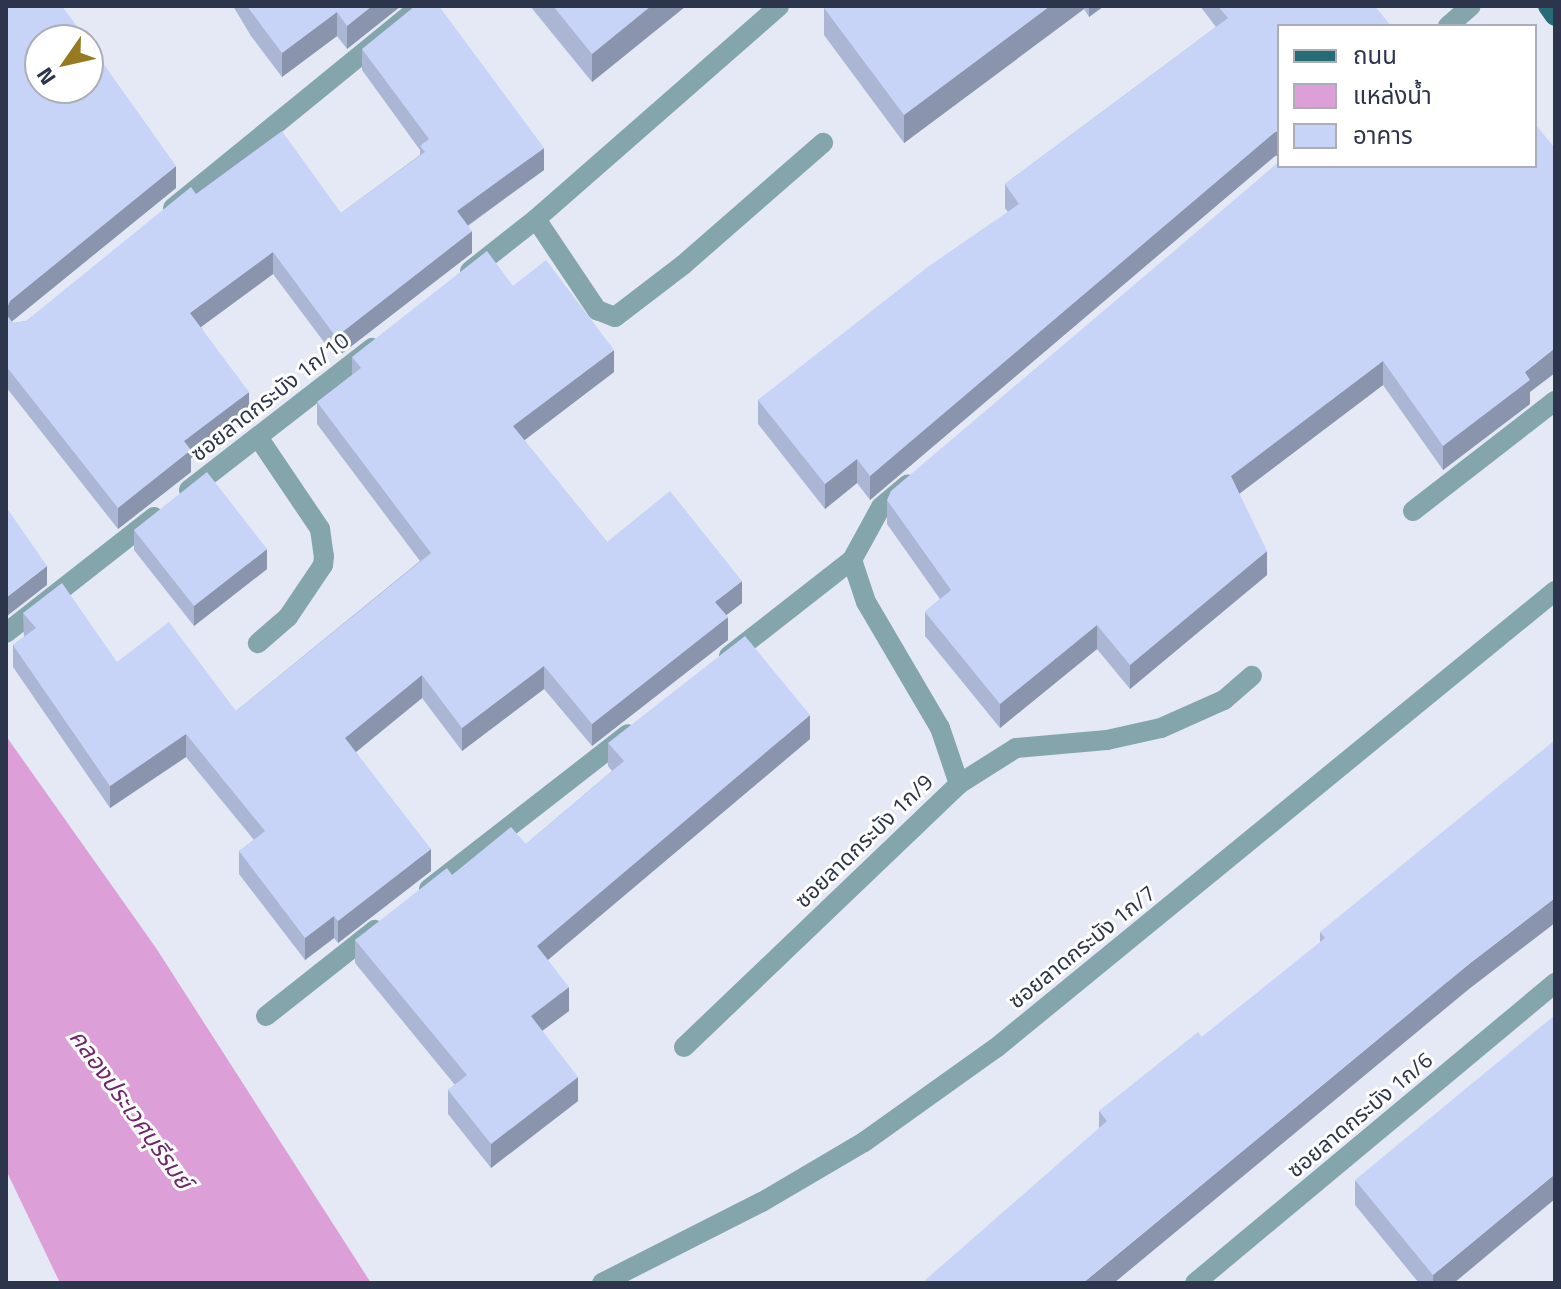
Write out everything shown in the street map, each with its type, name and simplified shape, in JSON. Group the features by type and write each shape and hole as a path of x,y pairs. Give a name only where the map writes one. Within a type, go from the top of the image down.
{"main road":[{"path":"1548,6 1555,16"}],"street":[{"path":"152,224 421,6"},
{"path":"452,285 536,219 779,6"},
{"path":"1450,24 1471,6"},
{"path":"536,219 597,310 615,317 683,265 823,143"},
{"name":"ซอยลาดกระบัง 1ก/10","path":"6,633 391,333"},
{"path":"1413,511 1555,401"},
{"path":"258,437 320,529 324,556 323,565 288,617 258,643"},
{"path":"715,667 852,560 881,507 929,466"},
{"name":"ซอยลาดกระบัง 1ก/9","path":"684,1047 959,784 940,728 866,602 852,560"},
{"name":"ซอยลาดกระบัง 1ก/7","path":"602,1283 762,1202 864,1142 996,1048 1555,591"},
{"path":"959,784 1016,748 1107,740 1161,728 1224,700 1252,676"},
{"path":"416,899 640,725"},
{"path":"266,1016 391,919"},
{"name":"ซอยลาดกระบัง 1ก/6","path":"1195,1283 1555,983"}],"water":[{"name":"คลองประเวศบุรีรมย์","path":"6,736 156,948 371,1283 60,1283 6,1170"}],"building":[{"path":"6,6 62,6 75,24 24,24 24,104 104,104 104,65 176,166 10,301 6,310"},
{"path":"247,6 372,6 347,26 337,12 282,53"},
{"path":"415,6 439,6 544,148 457,211 472,231 336,337 273,252 190,313 249,392 184,441 191,450 118,508 6,366 6,314 13,323 26,321 191,187 196,194 282,131 341,213 425,152 420,146 429,139 362,49"},
{"path":"553,6 651,6 592,54"},
{"path":"1050,6 904,115 824,8"},
{"path":"1218,6 1375,6 1389,24 1277,24 1277,132 870,476 857,459 825,484 758,400 929,266 1019,204 1005,184 1228,18"},
{"path":"1537,126 1555,148 1555,348 1525,372 1530,380 1443,446 1383,361 1231,476 1267,551 1130,665 1097,625 1000,704 925,612 951,590 887,500 891,491 1277,164 1277,168 1537,168"},
{"path":"487,251 513,286 546,260 614,350 513,426 607,542 670,491 742,581 715,602 728,617 592,724 544,666 462,728 422,675 345,738 431,849 338,921 334,916 305,938 239,851 265,831 186,734 110,786 13,645 36,628 23,613 62,583 117,662 169,622 236,711 431,553 317,402 361,368 352,357"},
{"path":"207,472 267,549 194,606 134,530"},
{"path":"6,507 47,566 7,597 6,595"},
{"path":"745,636 810,715 537,946 569,987 531,1016 578,1077 491,1144 448,1090 467,1075 355,940 447,868 452,875 511,827 526,844 624,761 608,743"},
{"path":"1555,740 1555,898 1469,964 1083,1283 922,1283 1107,1121 1099,1111 1198,1032 1202,1037 1325,938 1320,932"},
{"path":"1555,1015 1555,1174 1433,1275 1355,1180"}]}
